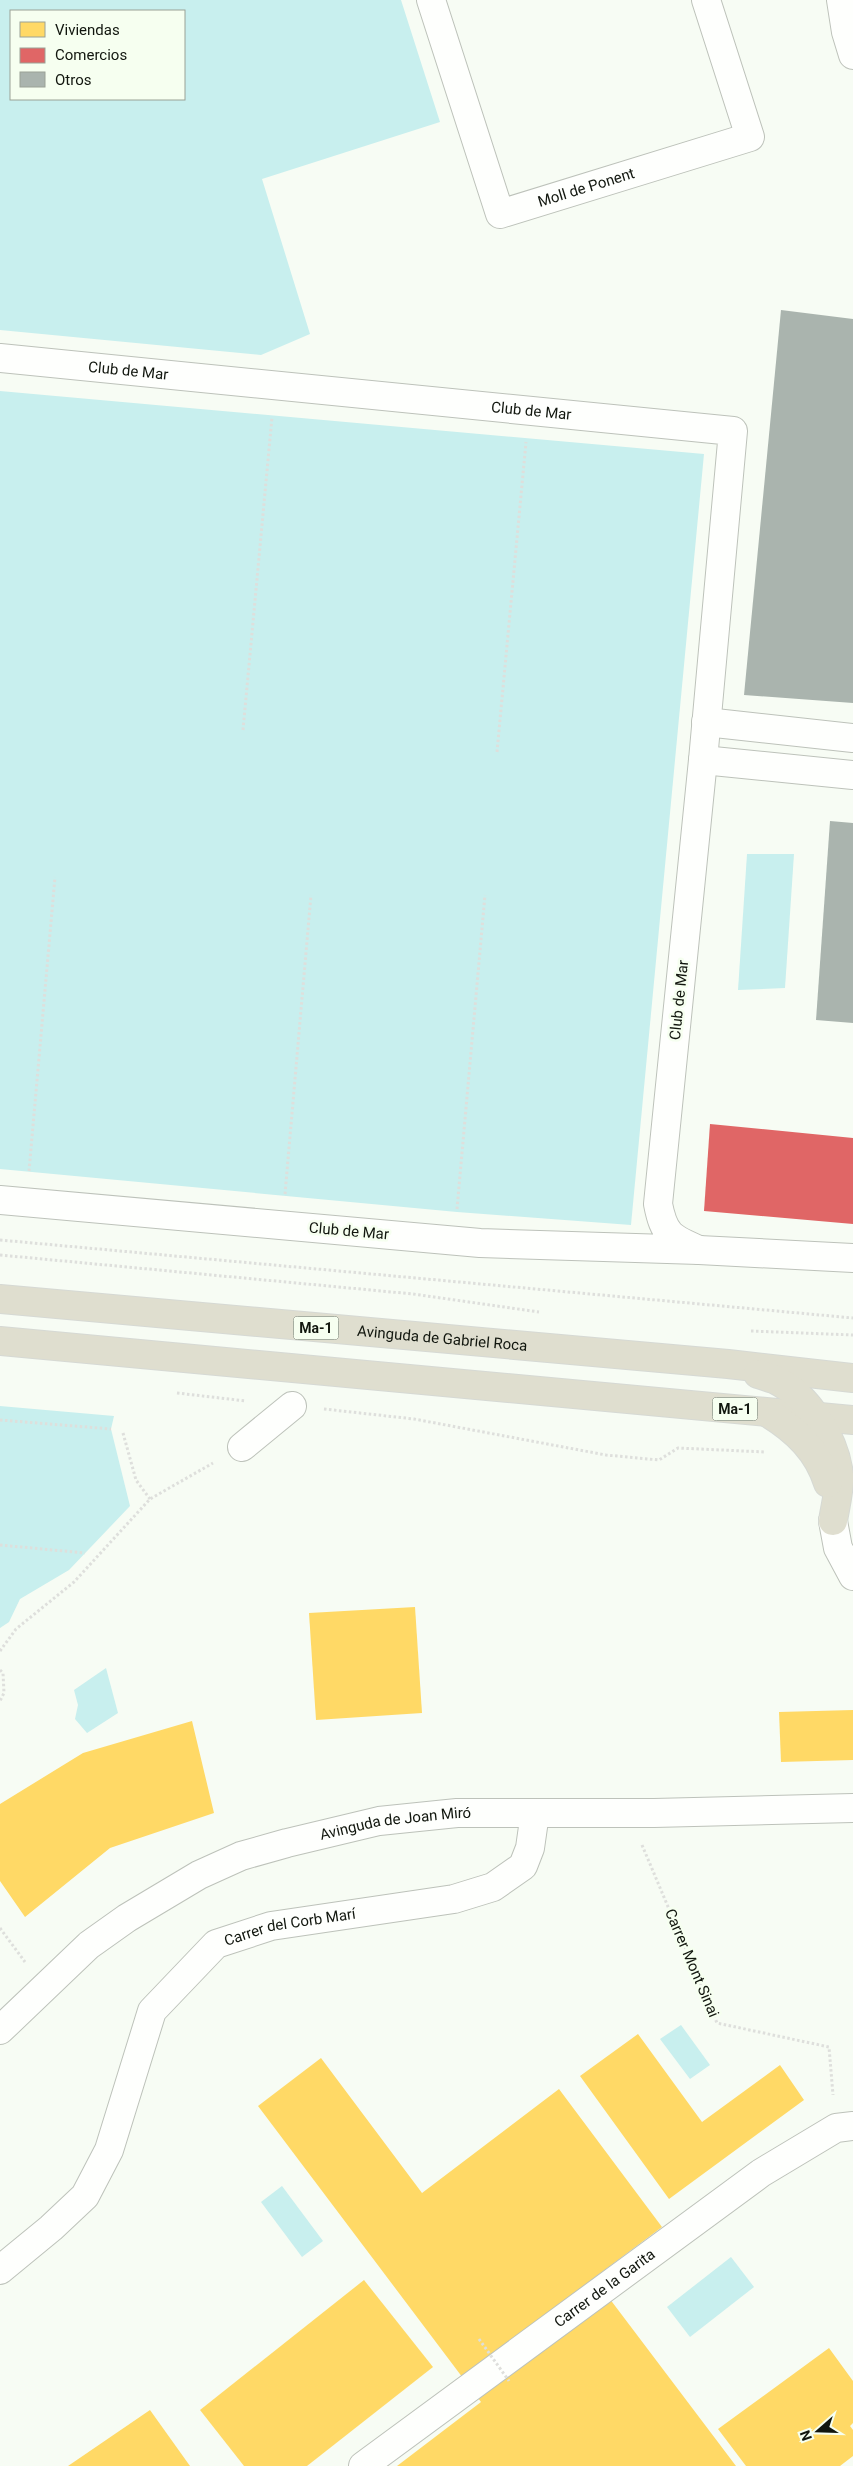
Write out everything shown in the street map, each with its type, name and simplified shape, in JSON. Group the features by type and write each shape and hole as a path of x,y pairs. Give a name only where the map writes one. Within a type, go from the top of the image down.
{"highway":[{"name":"Avinguda de Gabriel Roca","path":"0,1299 728,1364 853,1378"},
{"name":"Ma-1","path":"0,1341 853,1420"},
{"path":"728,1364 777,1380 804,1401 834,1454 839,1476 833,1521"},
{"path":"768,1412 795,1431 815,1454 824,1471 832,1496 833,1521"},
{"path":"833,1521 841,1497 845,1490 853,1483"}],"street":[{"name":"Moll de Ponent","path":"431,0 500,214 750,137 706,0"},
{"path":"824,0 851,44"},
{"path":"841,0 851,44"},
{"name":"Club de Mar","path":"0,358 733,431 703,760 658,1204 662,1221 667,1231 675,1240 699,1250"},
{"path":"706,722 853,738"},
{"path":"703,760 853,775"},
{"name":"Club de Mar","path":"0,1200 480,1243 699,1250 853,1258"},
{"path":"242,1447 292,1406"},
{"path":"833,1521 838,1548 853,1576"},
{"name":"Avinguda de Joan Miró","path":"0,2030 89,1945 127,1918 199,1875 241,1856 379,1821 457,1813 664,1813 853,1808"},
{"name":"Carrer del Corb Marí","path":"0,2270 51,2228 85,2196 109,2150 152,2011 216,1944 271,1926 454,1899 493,1887 523,1866 530,1848 535,1812"},
{"name":"Carrer de la Garita","path":"363,2466 760,2173 845,2127"}],"path":[{"path":"243,730 272,416"},
{"path":"497,752 527,439"},
{"path":"29,1172 55,878"},
{"path":"285,1196 311,895"},
{"path":"457,1212 485,895"},
{"path":"0,1240 853,1318"},
{"path":"0,1255 413,1294 549,1313"},
{"path":"750,1331 853,1335"},
{"path":"172,1392 414,1419 606,1455 658,1460 678,1448 772,1453"},
{"path":"0,1420 111,1429"},
{"path":"123,1433 136,1480 150,1499"},
{"path":"0,1651 16,1629 74,1582 150,1499 242,1447"},
{"path":"0,1545 85,1552"},
{"path":"0,1670 4,1673 4,1693 0,1701"},
{"name":"Carrer Mont Sinai","path":"633,1846 643,1845 717,2023 829,2046 845,2127"},
{"path":"0,1928 44,1986"},
{"path":"479,2339 509,2381"}],"water":[{"path":"0,0 401,0 440,122 262,179 310,334 261,355 0,330"},
{"path":"0,391 704,454 631,1225 457,1212 0,1169"},
{"path":"747,854 794,854 785,988 738,990"},
{"path":"0,1406 114,1416 111,1429 130,1506 69,1570 20,1599 9,1622 0,1628"},
{"path":"106,1668 118,1713 87,1733 75,1719 78,1705 74,1690"},
{"path":"681,2025 710,2065 690,2079 660,2039"},
{"path":"282,2186 323,2241 302,2257 261,2202"},
{"path":"731,2257 754,2287 690,2337 667,2307"}],"building: Viviendas":[{"path":"415,1607 422,1713 316,1720 309,1613"},
{"path":"853,1710 853,1760 781,1762 779,1712"},
{"path":"192,1721 214,1813 110,1848 25,1917 0,1881 0,1804 83,1753"},
{"path":"638,2034 702,2122 780,2065 804,2100 669,2199 580,2076"},
{"path":"321,2058 422,2193 559,2089 662,2227 594,2278 736,2466 397,2466 481,2402 258,2106"},
{"path":"364,2280 433,2367 307,2466 244,2466 200,2410"},
{"path":"829,2348 853,2381 853,2423 850,2426 853,2430 853,2456 840,2466 746,2466 718,2429"},
{"path":"150,2410 190,2466 68,2466"}],"building: Comercios":[{"path":"710,1124 853,1138 853,1224 704,1211"}],"building: Otros":[{"path":"781,310 853,319 853,703 744,695"},
{"path":"830,821 853,823 853,1023 816,1020"}]}
